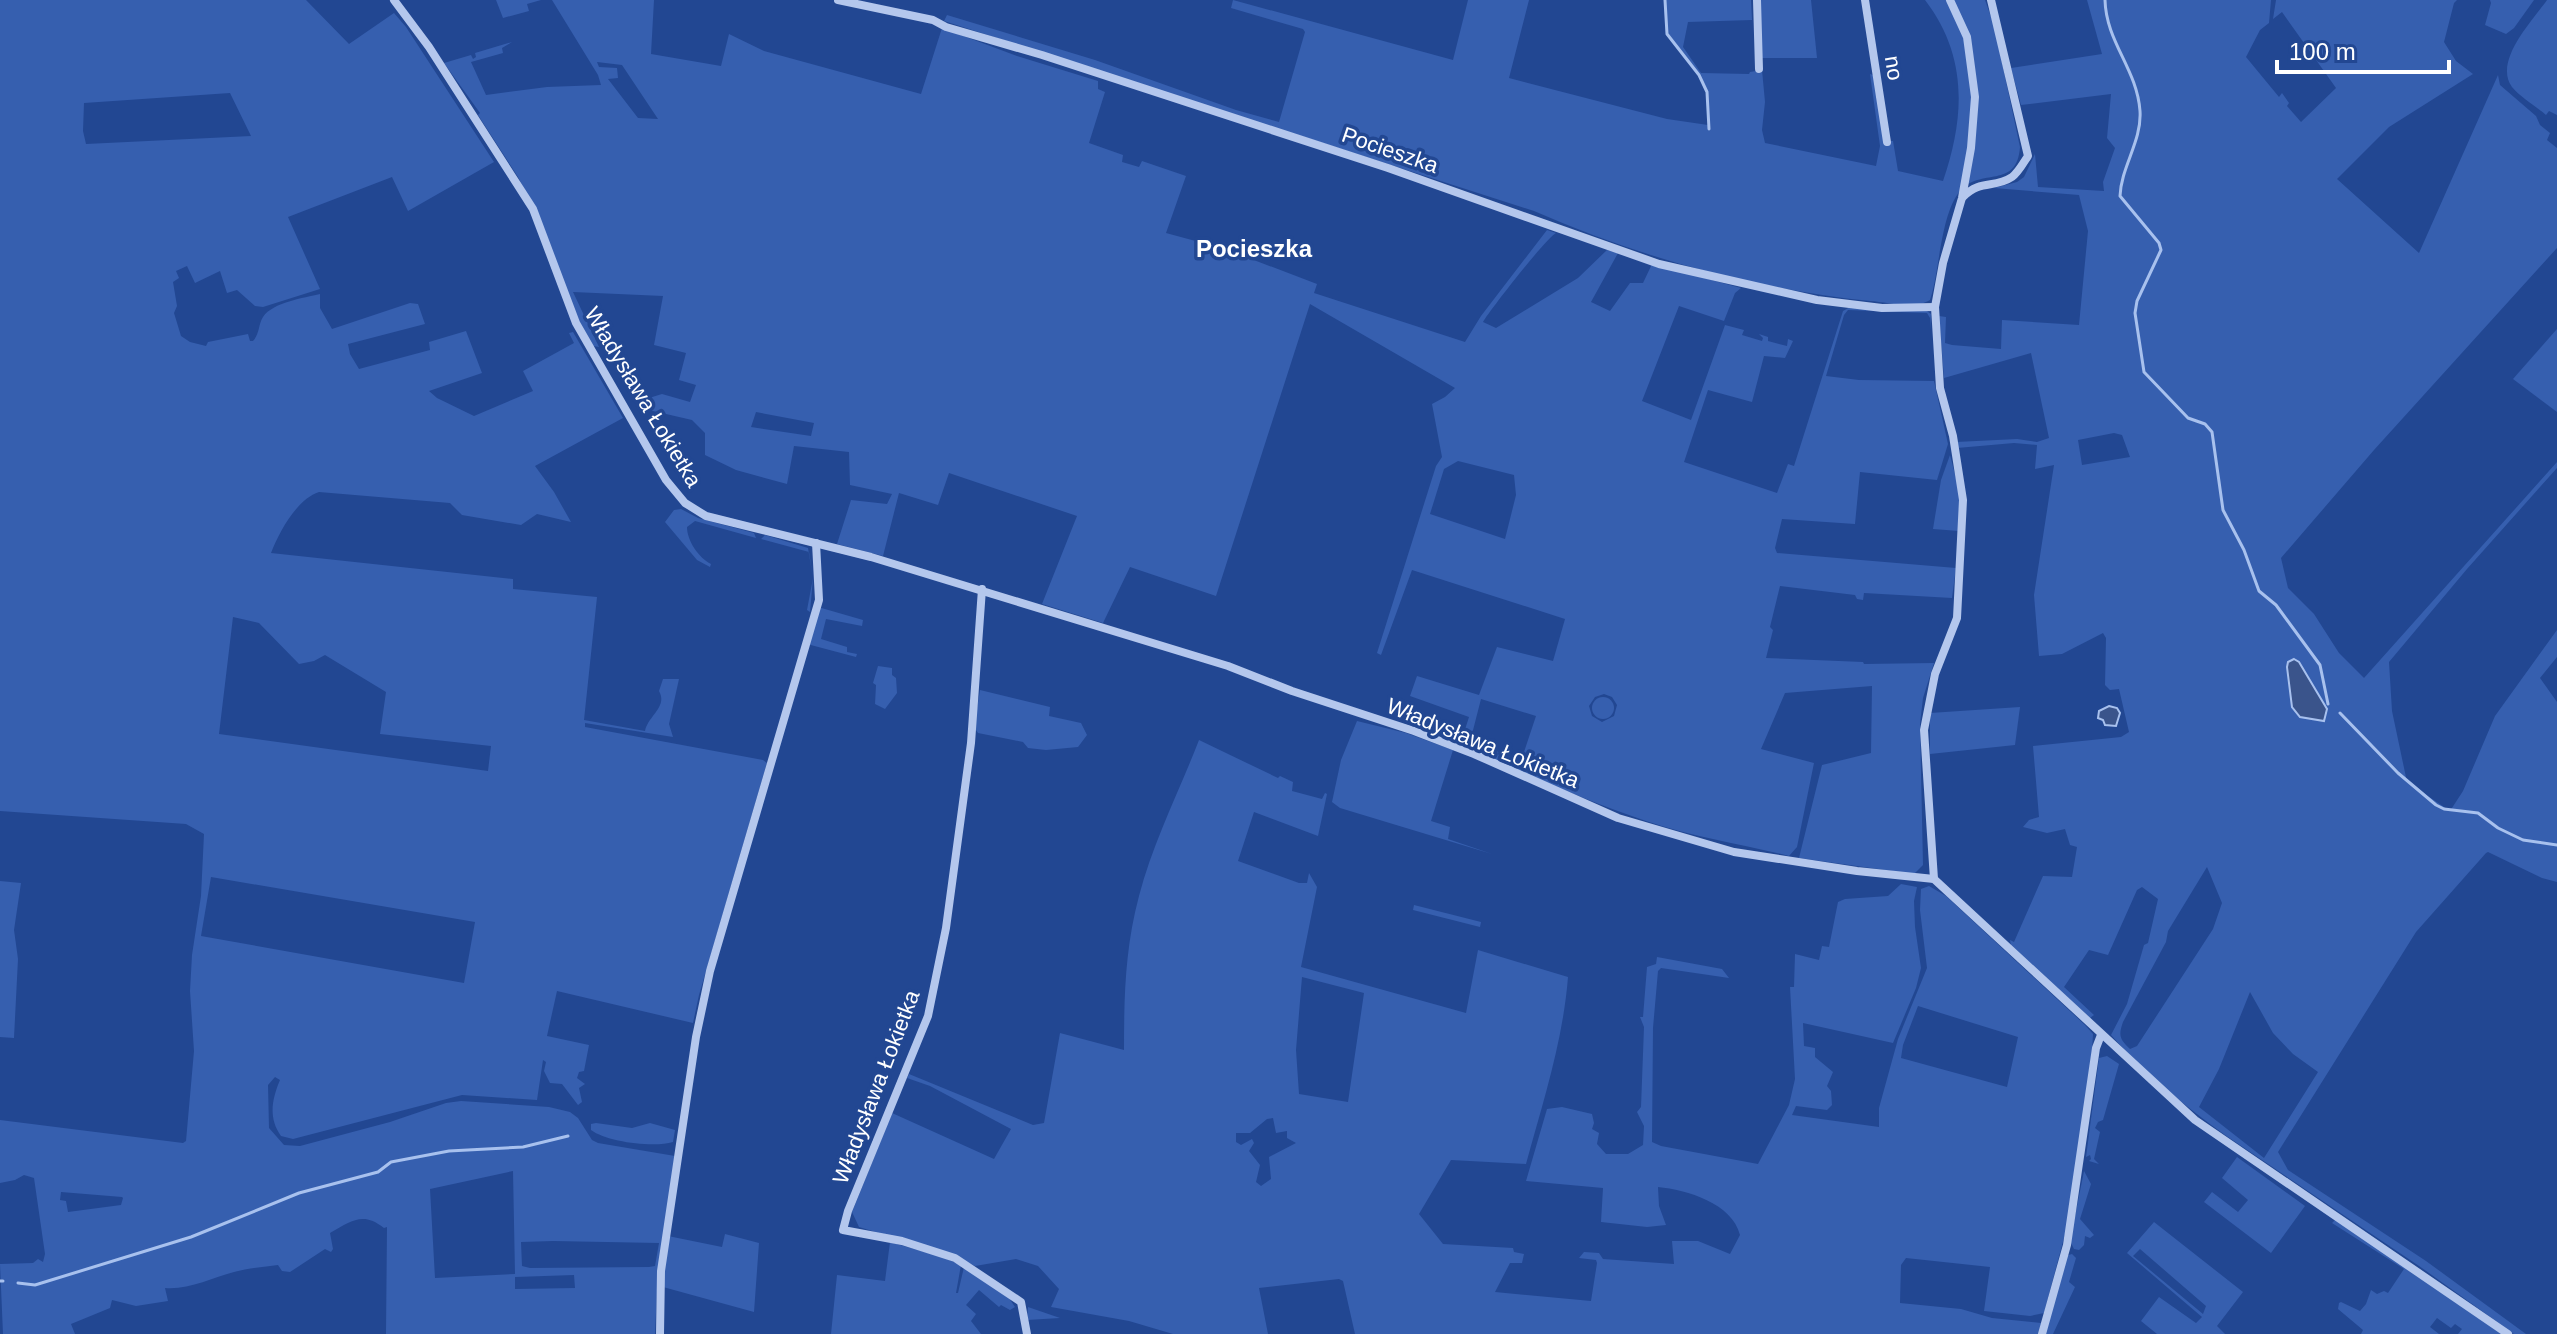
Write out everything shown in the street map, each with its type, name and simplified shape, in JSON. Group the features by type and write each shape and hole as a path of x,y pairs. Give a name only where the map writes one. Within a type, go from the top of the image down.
{"street":[{"name":"Władysława Łokietka","path":"394,0 429,47 533,209 576,323 666,480 685,503 706,516 982,589 1228,666 1474,754 1618,818 1734,852 1934,879"},
{"name":"Pocieszka","path":"838,0 933,20 946,27 1042,55 1388,168 1659,264 1817,300 1882,308 1935,307"},
{"path":"1757,0 1759,69"},
{"name":"no","path":"1865,0 1887,142"},
{"path":"1950,0 1967,37 1975,97 1971,148 1962,198 1943,263 1935,307 1940,388 1953,436 1963,500 1957,618 1935,674 1924,730 1934,879 2195,1120 2508,1334"},
{"path":"1962,198 1974,186 2013,177 2028,156 1991,0"},
{"path":"660,1334 661,1271 696,1037 710,971 819,600 816,543"},
{"name":"Władysława Łokietka","path":"982,589 971,743 946,928 928,1016 843,1230 902,1241 955,1258 1021,1302 1027,1334"},
{"path":"2042,1334 2067,1245 2096,1048 2101,1035"}],"shaded area":[{"path":"0,0 306,0 349,44 394,13 494,162 408,211 392,177 288,217 320,289 263,307 255,306 237,290 227,293 220,271 195,283 187,266 176,271 179,278 173,282 177,306 174,313 181,336 206,346 208,342 248,334 250,341 253,341 261,320 268,312 289,301 320,294 320,308 332,329 410,303 418,304 425,324 348,344 350,354 359,369 430,350 429,342 466,331 482,373 429,391 474,416 533,391 523,371 574,343 569,333 573,332 623,418 535,466 571,522 537,514 521,525 462,515 450,503 319,492 296,509 271,553 513,579 513,589 597,597 584,720 645,731 661,702 659,691 663,679 679,679 669,724 673,737 585,723 585,727 767,763 693,1023 557,991 547,1036 589,1045 584,1071 579,1072 577,1078 585,1084 579,1088 582,1102 578,1105 562,1084 550,1083 543,1060 537,1100 462,1095 293,1139 281,1136 274,1122 273,1101 280,1080 275,1077 268,1085 269,1128 284,1145 300,1146 390,1122 446,1103 461,1101 549,1107 570,1112 578,1118 592,1140 598,1143 675,1156 658,1270 655,1334 386,1334 387,1227 363,1219 330,1233 331,1252 325,1249 290,1272 282,1271 278,1265 165,1288 168,1301 136,1306 112,1300 110,1308 71,1324 75,1334 3,1334 0,1264 33,1263 38,1259 43,1262 45,1254 34,1178 24,1175 0,1183 0,1120 186,1141 194,1051 190,991 192,955 201,896 204,834 186,824 0,811","holes":["230,93 251,136 86,144 84,103","233,617 259,623 299,664 325,655 386,692 380,734 491,746 488,771 219,734","211,877 475,922 464,983 201,936","513,1171 515,1274 435,1278 430,1189","61,1192 123,1198 121,1205 68,1212 66,1201 60,1200","521,1242 659,1243 655,1266 522,1266","574,1275 575,1288 515,1289 515,1277"]},
{"path":"496,0 541,0 527,4 529,11 503,18"},
{"path":"552,0 654,0 651,54 721,66 729,34 764,51 921,94 942,28 1098,81 1098,89 1105,92 1089,143 1123,155 1122,162 1139,167 1142,161 1186,176 1166,233 1225,249 1317,284 1314,293 1465,342 1481,316 1547,230 1556,233 1483,322 1496,328 1578,278 1607,250 1618,253 1591,302 1610,311 1630,283 1643,283 1652,264 1741,288 1735,293 1724,321 1679,306 1642,401 1691,420 1725,325 1744,330 1742,335 1762,341 1759,334 1768,337 1768,341 1787,346 1788,339 1793,341 1785,358 1764,356 1752,402 1708,390 1684,462 1777,493 1788,464 1794,466 1843,311 1850,307 1927,311 1931,314 1930,330 1927,313 1848,310 1826,376 1859,380 1934,381 1948,444 1937,480 1860,472 1855,524 1782,519 1775,548 1777,553 1956,568 1952,598 1864,593 1863,600 1855,595 1780,586 1766,658 1864,664 1934,663 1923,698 1920,724 1923,865 1914,874 1799,858 1822,765 1871,753 1872,686 1785,693 1761,749 1814,763 1797,847 1789,856 1664,827 1622,813 1460,745 1469,717 1410,696 1417,676 1479,695 1497,647 1553,661 1565,619 1412,570 1381,655 1377,653 1436,466 1442,457 1432,404 1455,388 1310,304 1216,596 1130,567 1103,623 1042,604 1077,516 949,473 938,505 899,493 883,556 837,544 851,500 887,504 892,494 850,485 849,452 794,446 787,484 736,470 705,455 705,433 692,420 640,408 636,402 662,394 690,402 696,385 679,380 686,353 654,345 663,296 573,292 599,347 593,346 583,331 544,228 518,177 478,115 480,113 444,63 471,55 473,59 475,53 512,42 502,48 503,53 471,62 486,95 547,87 601,85","holes":["597,62 622,65 658,119 638,118 608,79 618,78 617,68 599,67","756,412 814,423 811,436 751,427","1458,461 1514,475 1516,495 1505,539 1430,514 1444,469","1604,694 1612,697 1617,705 1614,716 1602,722 1592,716 1589,706 1595,697","1481,699 1536,716 1521,761 1471,738"]},
{"path":"1233,0 1453,60 1468,0 1529,0 1509,78 1667,119 1708,125 1706,92 1698,74 1666,34 1664,0 1751,0 1752,20 1688,22 1683,47 1701,73 1749,74 1762,70 1765,102 1762,130 1765,143 1876,166 1880,146 1870,74 1873,75 1890,141 1893,141 1898,171 1943,181 1956,134 1958,88 1949,43 1925,0 1985,0 1994,25 2020,147 2012,169 1968,184 1953,201 1944,228 1930,300 1916,305 1893,304 1826,296 1741,280 1657,257 1534,211 944,21 947,15 1095,60 1279,122 1305,32 1231,8"},
{"path":"1758,0 1811,0 1817,58 1762,58"},
{"path":"2087,0 2271,0 2269,23 2260,30 2246,57 2279,97 2282,93 2289,103 2287,106 2301,122 2336,88 2282,12 2273,19 2276,0 2457,0 2444,42 2456,61 2473,74 2389,127 2337,179 2419,253 2498,75 2500,85 2536,116 2540,125 2550,133 2547,140 2557,148 2557,248 2281,558 2288,588 2314,614 2339,653 2364,678 2557,462 2557,468 2389,662 2392,711 2407,782 2450,811 2463,791 2495,716 2557,630 2557,657 2540,678 2557,702 2557,882 2486,853 2416,932 2278,1152 2288,1170 2426,1261 2526,1334 2514,1334 2225,1135 2165,1088 2111,1035 2127,1004 2144,945 2148,943 2158,899 2142,887 2137,890 2108,955 2089,950 2064,987 2094,1015 2090,1018 2011,946 2010,940 2014,942 2043,876 2072,877 2077,847 2070,845 2065,829 2047,833 2023,827 2029,820 2039,817 2033,746 2121,737 2129,732 2119,689 2110,690 2105,685 2106,638 2103,633 2062,654 2039,656 2034,595 2054,465 2035,469 2037,445 2014,443 1957,448 1956,442 2017,439 2037,442 2049,438 2031,353 1944,378 1939,316 1946,317 1945,343 2001,349 2002,320 2079,325 2088,231 2079,195 1994,188 2024,177 2035,154 2038,187 2104,191 2103,182 2115,148 2107,138 2111,94 2021,105 2011,68 2102,54","holes":["2114,433 2122,435 2130,457 2082,465 2078,440","2207,867 2222,903 2213,929 2137,1046 2130,1049 2121,1037 2121,1027 2166,942 2168,931","2250,992 2273,1033 2293,1054 2318,1072 2264,1158 2199,1107 2219,1069"]},
{"path":"2490,0 2534,0 2506,34 2485,25"},
{"path":"2547,0 2557,0 2557,115 2549,111 2546,115 2512,87 2507,77 2507,65 2517,41"},
{"path":"2557,329 2557,412 2513,379"},
{"path":"1950,455 1959,490 1959,531 1933,529 1941,480"},
{"path":"681,509 698,518 754,533 756,538 695,521 687,527 689,538 698,553 711,564 710,567 697,560 665,522 674,510"},
{"path":"765,535 808,548 809,552 761,539"},
{"path":"813,578 810,612 807,610"},
{"path":"818,607 863,620 862,626 826,619 821,639 847,647 847,652 857,654 856,657 807,644"},
{"path":"2294,659 2299,662 2327,709 2324,721 2300,717 2292,707 2287,667 2288,662"},
{"path":"878,666 892,668 892,675 896,678 897,693 885,709 875,704 876,685 873,683"},
{"path":"980,690 1050,707 1049,716 1081,723 1087,735 1078,747 1046,750 1028,748 1023,742 978,733 974,727"},
{"path":"1599,697 1607,697 1614,708 1607,719 1599,719 1592,712 1592,704"},
{"path":"2109,706 2117,708 2120,713 2116,726 2105,725 2098,718 2099,711"},
{"path":"2020,707 2015,745 1930,754 1930,713"},
{"path":"1357,721 1406,733 1453,750 1431,821 1450,827 1448,839 1492,854 1340,808 1332,802 1341,760"},
{"path":"1199,740 1278,778 1280,776 1293,782 1292,791 1322,799 1327,794 1318,836 1254,812 1238,861 1299,883 1307,883 1309,873 1317,887 1301,967 1466,1013 1478,950 1568,977 1557,1048 1526,1164 1451,1160 1419,1214 1443,1244 1513,1248 1514,1252 1524,1254 1522,1263 1510,1263 1495,1292 1591,1301 1597,1263 1596,1260 1579,1258 1584,1252 1599,1253 1603,1259 1674,1264 1672,1241 1698,1241 1730,1254 1740,1235 1728,1214 1707,1200 1682,1191 1658,1187 1659,1206 1666,1225 1647,1227 1601,1222 1603,1188 1526,1181 1547,1109 1562,1107 1592,1114 1592,1129 1599,1133 1597,1144 1606,1154 1628,1154 1643,1145 1644,1126 1637,1112 1641,1107 1644,1027 1640,1017 1643,1017 1647,967 1656,964 1657,957 1722,969 1729,978 1661,968 1658,971 1653,1028 1652,1142 1758,1164 1789,1105 1795,1079 1790,987 1794,987 1795,954 1819,960 1822,946 1829,947 1838,902 1888,896 1901,884 1917,887 1915,927 1921,968 1893,1043 1803,1023 1804,1046 1815,1048 1815,1057 1833,1072 1827,1086 1831,1091 1832,1105 1827,1110 1796,1106 1792,1115 1879,1127 1879,1108 1898,1039 1927,968 1920,910 1921,889 1929,886 1946,896 2085,1025 2093,1034 2092,1051 2069,1219 2044,1313 2030,1316 1984,1311 1990,1267 1906,1258 1901,1265 1900,1303 1961,1309 1992,1318 2041,1323 2039,1334 1355,1334 1343,1281 1339,1279 1259,1288 1268,1334 1173,1334 1129,1321 1051,1307 1059,1289 1038,1266 1016,1259 975,1266 957,1257 859,1227 852,1212 892,1113 994,1159 1011,1129 930,1086 907,1078 909,1074 1033,1125 1044,1123 1060,1033 1124,1050 1126,973 1134,915 1151,856","holes":["1302,977 1364,993 1348,1102 1299,1094 1296,1050","1918,1006 2018,1037 2007,1087 1901,1058","1273,1118 1276,1133 1287,1131 1287,1138 1296,1143 1269,1157 1271,1179 1261,1186 1256,1182 1260,1165 1249,1151 1254,1143 1252,1139 1241,1145 1236,1142 1236,1133 1250,1133 1267,1119"]},
{"path":"0,881 21,883 14,930 18,959 14,1038 0,1037"},
{"path":"1414,905 1481,922 1480,927 1413,910"},
{"path":"2107,1056 2119,1064 2103,1120 2095,1128 2100,1132 2094,1159 2099,1164 2089,1161 2090,1155 2086,1157 2099,1058"},
{"path":"650,1123 675,1130 673,1142 619,1141 591,1130 591,1124 632,1128"},
{"path":"2237,1157 2305,1206 2271,1253 2204,1202 2212,1192 2238,1212 2248,1200 2222,1178"},
{"path":"2084,1171 2091,1184 2080,1219 2094,1235 2090,1238 2085,1236 2084,1245 2079,1250 2074,1249 2070,1241"},
{"path":"2335,1220 2502,1334 2458,1334 2462,1329 2455,1324 2451,1328 2437,1318 2430,1327 2439,1334 2361,1334 2363,1330 2338,1309 2339,1303 2360,1311 2371,1290 2377,1294 2388,1293 2404,1269 2332,1223"},
{"path":"2154,1222 2243,1292 2217,1326 2225,1334 2157,1334 2141,1321 2159,1297 2196,1323 2202,1317 2127,1253","holes":["2140,1249 2206,1306 2203,1314 2133,1256"]},
{"path":"725,1234 759,1243 754,1312 663,1287 668,1236 722,1247"},
{"path":"890,1242 961,1265 956,1293 964,1267 1007,1295 1015,1307 1010,1310 1001,1305 999,1307 979,1290 966,1305 976,1314 971,1321 981,1334 831,1334 837,1275 885,1281"},
{"path":"2072,1254 2076,1258 2069,1282 2075,1287 2053,1334 2045,1334 2065,1256"},
{"path":"1028,1307 1060,1318 1027,1320"}],"waterway":[{"path":"1665,0 1667,34 1699,75 1707,92 1709,129"},
{"path":"2105,0 2110,29 2133,82 2140,111 2138,133 2120,196 2159,243 2161,250 2137,301 2135,313 2144,372 2188,418 2205,424 2212,432 2223,510 2244,550 2259,591 2276,605 2320,665 2328,704"},
{"path":"2340,713 2398,773 2436,805 2444,809 2478,813 2498,828 2523,840 2557,845"},
{"path":"18,1283 35,1285 191,1237 299,1193 378,1172 391,1162 449,1151 523,1147 568,1136"}],"district":[{"name":"Pocieszka","path":"1254,248"}]}
